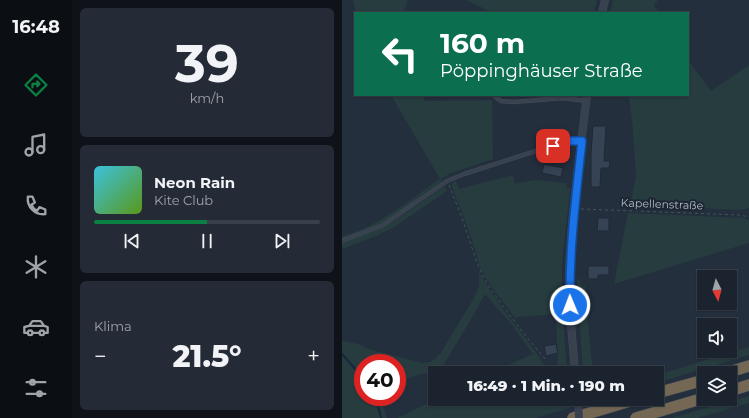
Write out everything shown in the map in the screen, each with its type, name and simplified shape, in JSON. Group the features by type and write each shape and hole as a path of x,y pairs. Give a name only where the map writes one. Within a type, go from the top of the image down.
{"highway":[{"path":"737,370 749,366"},
{"path":"664,391 697,382"},
{"path":"737,389 749,385"},
{"path":"636,418 697,400"},
{"path":"573,418 613,406"}],"street":[{"path":"602,12 605,0"},
{"path":"574,366 569,274 574,208 587,98"},
{"path":"578,406 579,418"}],"lane":[{"path":"494,96 500,101 514,102 562,98 587,98"},
{"path":"342,241 387,222 447,181 464,174 567,141 582,141"}],"path":[{"path":"447,181 483,276 491,290 545,359"},
{"name":"Kapellenstraße","path":"574,208 740,215 749,217"}],"green space":[{"path":"353,0 408,0 403,12 356,12"},
{"path":"466,0 597,0 594,12 491,12"},
{"path":"613,0 658,0 654,5 658,12 610,12"},
{"path":"689,61 711,91 749,65 749,208 741,210 630,205 636,176 629,96 689,96"},
{"path":"392,96 423,96 425,101 492,100 493,159 449,174 441,179 441,182 384,222 342,239 342,236 356,232 381,220 440,179"},
{"path":"513,175 515,183 536,180 567,183 566,188 570,188 562,271 567,366 558,366 556,314 518,317 516,319 492,288 481,270 471,237 451,184 456,181 459,189"},
{"path":"445,186 447,191 394,227 376,236 342,249 342,243 379,229 392,222"},
{"path":"628,213 744,218 749,220 749,243 614,284"},
{"path":"479,271 486,285 545,366 506,366 533,354 512,325 485,294 444,364 442,366 428,366 428,372 406,379 406,359 422,363 432,361 436,358 440,354 471,303 479,287"},
{"path":"577,279 579,279 582,286 586,285 592,366 583,366"},
{"path":"342,341 359,344 372,350 387,354 354,354 354,406 384,406 387,418 342,418"},
{"path":"749,347 749,355 713,366 697,366 697,371 664,381 664,373 713,358 737,358 737,351"},
{"path":"749,396 749,403 698,418 671,418 714,406 737,406 737,399"},
{"path":"428,403 428,406 570,406 570,408 535,418 397,418"}],"building":[{"path":"593,126 606,126 604,161 610,161 609,168 601,168 600,187 591,187"},
{"path":"544,164 563,168 561,177 542,173"},
{"path":"598,218 609,218 609,231 597,231"},
{"path":"588,266 609,266 609,275 598,275 598,279 588,279"},
{"path":"556,344 558,353 546,356 544,346"}],"waterway":[{"path":"342,354 354,368"},
{"path":"378,406 381,417"}],"route":[{"path":"553,146 567,141 582,141 571,246 569,274 570,305"}]}
